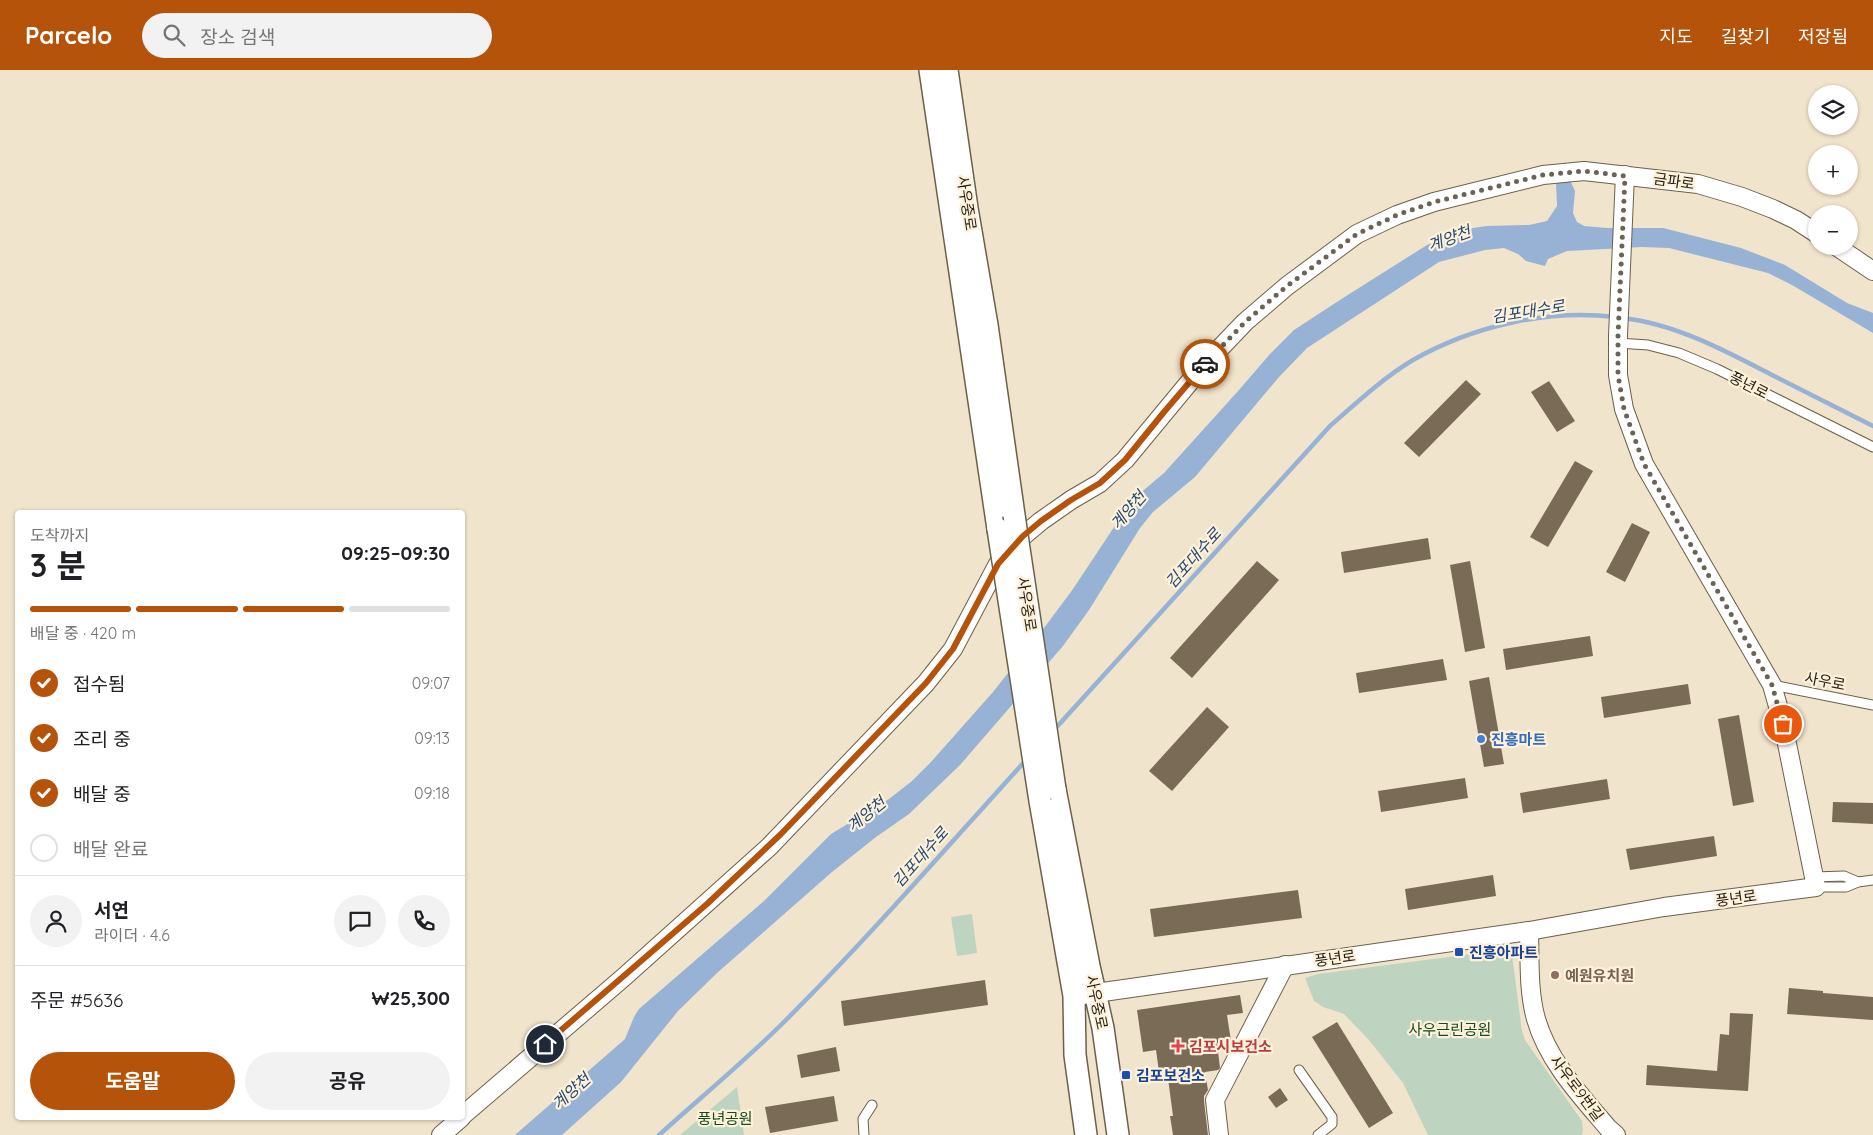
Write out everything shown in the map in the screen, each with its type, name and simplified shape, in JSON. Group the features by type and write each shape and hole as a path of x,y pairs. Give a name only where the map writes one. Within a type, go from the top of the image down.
{"street":[{"name":"사우중로","path":"930,70 998,529 1047,795 1096,992 1118,1135"},
{"name":"사우중로","path":"947,70 1014,515 1047,795 1074,996 1075,1054 1086,1135"},
{"name":"금파로","path":"465,1114 624,977 769,847 926,683 953,649 998,564 1016,543 1041,521 1100,483 1119,466 1202,368 1245,322 1287,286 1357,234 1397,215 1434,202 1543,175 1584,171 1698,184 1733,194 1773,209 1808,228"},
{"path":"1625,176 1618,340 1618,375 1624,409 1644,464 1772,685 1783,724 1815,882"},
{"path":"1849,255 1873,271"},
{"name":"풍년로","path":"1074,996 1529,931 1815,882"},
{"name":"사우로9번길","path":"1529,931 1531,985 1536,1019 1551,1056 1608,1133"},
{"path":"1219,1135 1215,1100 1285,965"},
{"name":"금파로","path":"441,1135 458,1120"}],"lane":[{"name":"풍년로","path":"1618,340 1648,344 1679,353 1717,369 1873,448"},
{"name":"사우로","path":"1772,685 1873,705"},
{"path":"1815,882 1846,887 1858,882 1873,880"},
{"path":"1299,1070 1332,1117 1332,1124 1318,1135"},
{"path":"864,1135 863,1119 872,1105"}],"green space":[{"path":"972,914 977,953 957,956 951,917"},
{"name":"사우근린공원","path":"1502,950 1512,955 1522,1031 1525,1040 1582,1121 1582,1135 1428,1135 1403,1083 1369,1040 1344,1014 1323,1007 1314,1001 1305,978 1318,974"},
{"name":"풍년공원","path":"737,1087 744,1135 680,1135"}],"water":[{"name":"계양천","path":"1570,180 1575,191 1573,213 1577,222 1584,226 1663,228 1741,248 1785,265 1847,303 1873,313 1873,333 1768,273 1669,248 1642,247 1567,251 1548,259 1545,266 1526,261 1518,254 1504,248 1485,250 1439,262 1307,348 1279,377 1195,477 1153,512 1140,528 1089,610 1063,646 960,765 909,814 832,872 717,973 678,1011 621,1082 562,1135 515,1135 625,1039 639,1009 764,901 831,834 889,799 912,781 931,762 993,692 1047,624 1073,589 1132,500 1164,473 1270,354 1294,330 1427,245 1473,228 1529,225 1547,221 1557,206 1556,182"}],"building":[{"path":"1466,380 1481,394 1419,457 1404,443"},
{"path":"1549,381 1575,421 1557,432 1531,392"},
{"path":"1575,461 1593,471 1548,547 1530,537"},
{"path":"1632,523 1650,532 1625,582 1606,572"},
{"path":"1428,538 1431,559 1344,573 1341,552"},
{"path":"1257,561 1279,580 1192,678 1170,658"},
{"path":"1470,561 1485,648 1465,652 1450,565"},
{"path":"1590,636 1593,656 1506,670 1503,649"},
{"path":"1443,659 1447,680 1359,693 1356,673"},
{"path":"1489,677 1504,764 1484,767 1469,681"},
{"path":"1688,684 1691,704 1604,718 1601,697"},
{"path":"1207,707 1229,727 1172,791 1149,771"},
{"path":"1739,715 1754,802 1733,806 1718,719"},
{"path":"1465,778 1468,798 1381,812 1378,791"},
{"path":"1607,779 1610,799 1523,813 1520,793"},
{"path":"1833,802 1873,803 1873,824 1832,822"},
{"path":"1714,836 1717,856 1630,870 1626,849"},
{"path":"1493,875 1496,896 1408,910 1405,889"},
{"path":"1298,890 1302,918 1154,937 1150,909"},
{"path":"985,980 988,1005 844,1026 841,1001"},
{"path":"1789,988 1873,997 1873,1020 1787,1014"},
{"path":"1240,995 1243,1013 1227,1015 1231,1041 1217,1043 1220,1068 1205,1072 1208,1090 1204,1096 1204,1101 1208,1135 1173,1135 1170,1116 1173,1116 1167,1071 1159,1072 1156,1050 1143,1052 1137,1010"},
{"path":"1730,1013 1753,1014 1748,1091 1646,1085 1647,1065 1717,1071 1720,1034 1729,1035"},
{"path":"1337,1022 1393,1113 1369,1128 1312,1037"},
{"path":"836,1047 840,1071 801,1078 797,1055"},
{"path":"1280,1088 1288,1100 1276,1108 1268,1097"},
{"path":"834,1096 838,1121 770,1133 765,1107"}],"waterway":[{"name":"김포대수로","path":"1054,730 1330,426 1391,375 1413,360 1436,348 1485,329 1537,318 1589,315 1615,317"},
{"name":"김포대수로","path":"1623,318 1661,326 1699,339 1873,426"},
{"name":"김포대수로","path":"659,1135 785,1021 847,957 1026,760"}],"way so far":[{"path":"1205,364 1245,322 1287,286 1357,234 1397,215 1434,202 1543,175 1584,171 1625,176 1618,336 1618,375 1624,409 1644,464 1772,685 1783,724"}],"place":[{"name":"진흥마트","path":"1481,739"},
{"name":"진흥아파트","path":"1459,952"},
{"name":"예원유치원","path":"1555,975"},
{"name":"김포시보건소","path":"1178,1046"},
{"name":"김포보건소","path":"1126,1075"}],"route":[{"path":"545,1044 624,977 769,847 926,683 953,649 998,564 1023,536 1071,500 1100,483 1125,460 1205,364"}]}
